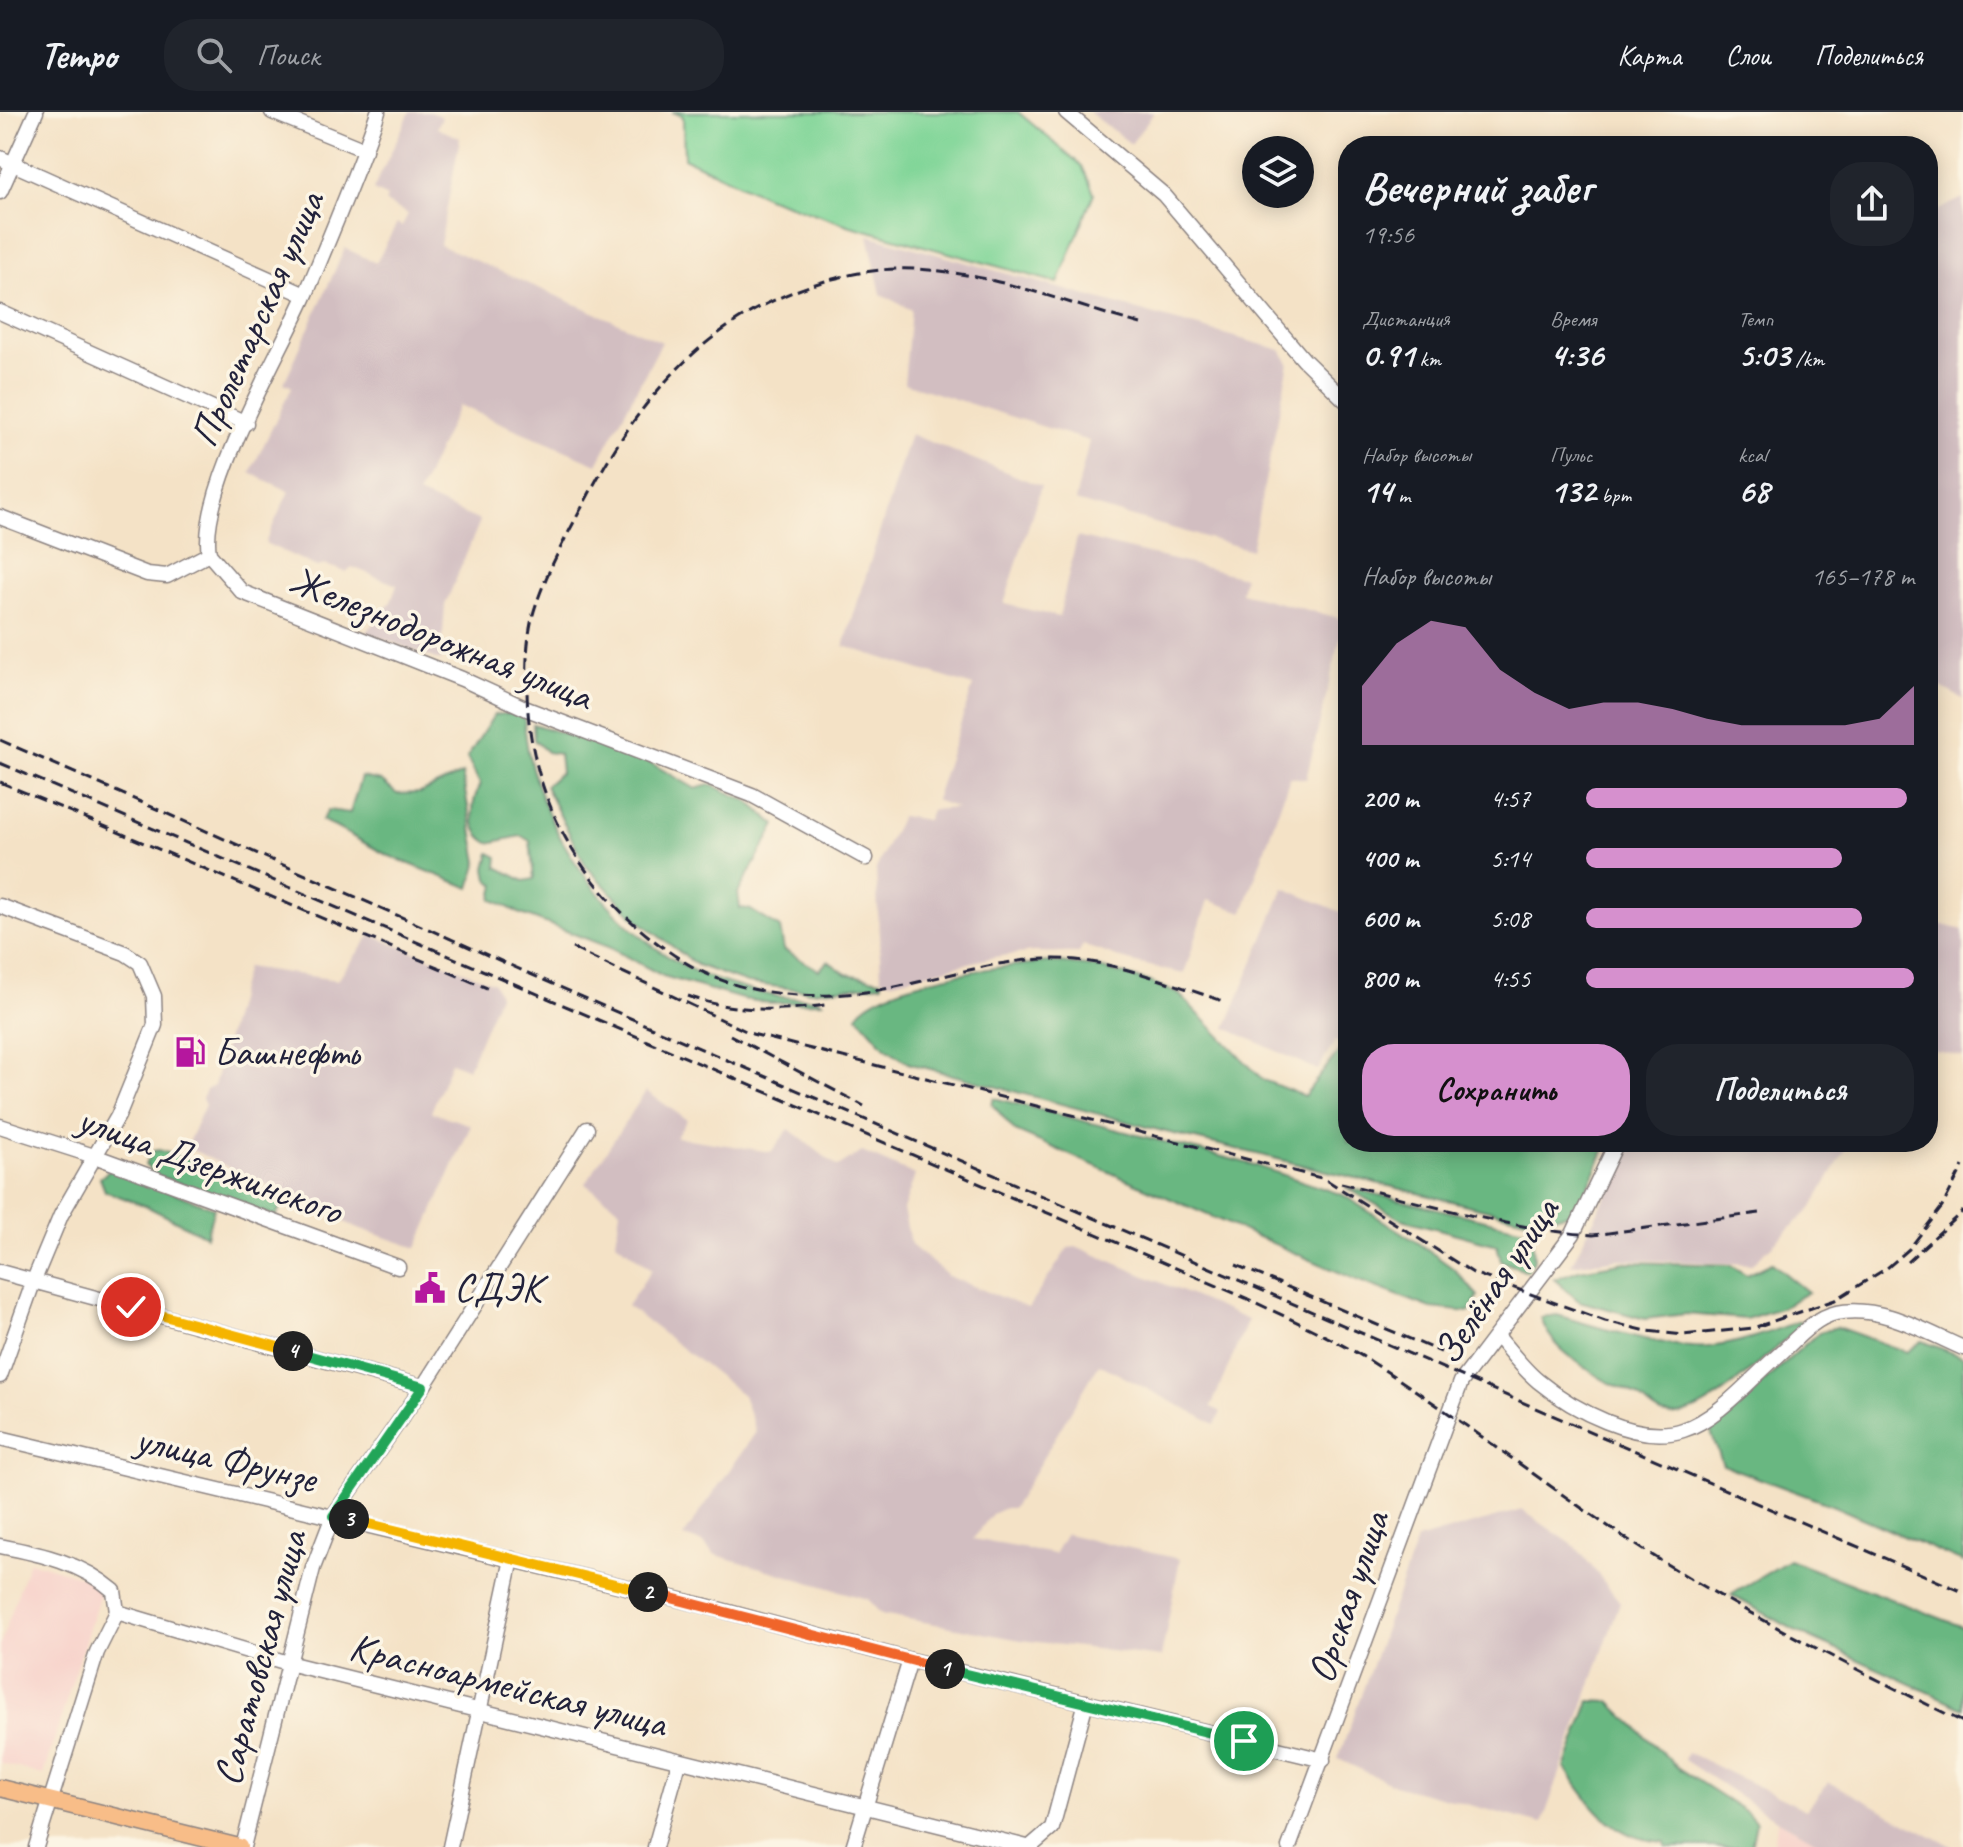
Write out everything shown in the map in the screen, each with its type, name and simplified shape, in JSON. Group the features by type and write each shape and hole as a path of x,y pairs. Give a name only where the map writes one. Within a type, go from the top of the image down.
{"main road":[{"path":"0,1788 241,1847"}],"street":[{"path":"0,192 6,161 36,112"},
{"path":"272,112 365,150"},
{"name":"Пролетарская улица","path":"209,554 206,535 218,490 305,295 378,112"},
{"path":"1066,112 1116,150 1164,195 1304,360 1338,393"},
{"path":"6,161 305,295"},
{"path":"0,312 246,423"},
{"path":"0,517 147,574 167,576 209,554"},
{"name":"Железнодорожная улица","path":"209,554 242,592 361,643 462,679 527,709 752,795 866,858"},
{"path":"0,906 125,953 140,963 154,996 155,1025 97,1157 61,1215 0,1376"},
{"name":"улица Дзержинского","path":"0,1126 97,1157 398,1267"},
{"name":"Саратовская улица","path":"241,1847 313,1568 333,1516 423,1387 587,1129"},
{"name":"Зелёная улица","path":"1431,1457 1461,1382 1482,1350 1497,1336 1573,1234 1612,1152"},
{"path":"0,1272 423,1387"},
{"path":"1497,1336 1535,1379 1561,1399 1635,1430 1658,1434 1683,1430 1709,1415 1809,1328 1837,1313 1867,1312 1891,1317 1963,1348"},
{"name":"улица Фрунзе","path":"0,1438 512,1559 1323,1760"},
{"name":"Орская улица","path":"1289,1847 1431,1457"},
{"path":"0,1546 40,1553 95,1574 114,1591 117,1612 97,1652 36,1847"},
{"path":"450,1847 512,1559"},
{"name":"Красноармейская улица","path":"117,1612 288,1663 1028,1847"},
{"path":"853,1847 910,1660"},
{"path":"1028,1847 1052,1828 1086,1702"},
{"path":"655,1847 679,1762"}],"shaded area":[{"path":"410,112 430,112 442,117 437,128 460,138 440,245 662,342 597,464 459,405 418,494 480,521 445,605 441,661 366,632 391,602 397,585 352,567 346,572 325,565 317,567 265,543 289,491 250,473 292,387 284,383 345,248 376,263 397,223 402,226 408,214 385,202 387,197 373,190"},
{"path":"1089,112 1154,112 1131,144"},
{"path":"1963,198 1963,699 1938,685 1938,210"},
{"path":"868,235 1281,350 1289,363 1251,550 1075,501 1089,441 904,383 911,310 881,294"},
{"path":"910,434 1041,486 1004,604 1059,617 1077,537 1244,577 1241,593 1338,618 1338,648 1306,779 1290,777 1243,912 1208,900 1184,974 1128,961 1083,945 1079,953 1033,952 994,957 889,982 881,978 876,869 901,816 927,820 931,810 957,808 935,800 973,686 844,646"},
{"path":"1284,888 1338,911 1338,1042 1335,1041 1318,1070 1226,1028"},
{"path":"1938,924 1963,930 1963,1057 1938,1051"},
{"path":"371,935 494,983 499,995 468,1069 451,1062 431,1112 471,1125 417,1248 355,1227 186,1147 205,1105 202,1099 206,1090 214,1086 246,967 337,980"},
{"path":"646,1091 687,1120 676,1137 771,1152 789,1129 838,1167 862,1152 915,1175 903,1210 911,1245 948,1276 1028,1308 1068,1248 1078,1247 1248,1320 1211,1407 1221,1412 1215,1424 1099,1364 1013,1508 992,1514 973,1539 1054,1554 1066,1534 1180,1559 1161,1657 1021,1640 881,1614 867,1599 713,1554 704,1543 683,1537 756,1432 743,1395 627,1306 652,1269 616,1242 620,1209 585,1184"},
{"path":"1628,1152 1844,1152 1811,1209 1752,1264 1619,1259 1571,1265"},
{"path":"1522,1510 1576,1547 1620,1602 1542,1824 1394,1785 1338,1759 1417,1540"},
{"path":"29,1561 93,1580 101,1590 43,1775 0,1763 0,1645"},
{"path":"1687,1752 1806,1810 1829,1782 1953,1847 1828,1847 1764,1812 1684,1760"},
{"path":"1778,1820 1829,1847 1772,1847"}],"green space":[{"path":"672,112 1018,112 1082,166 1094,193 1058,283 851,226 767,197 684,158 683,116"},
{"path":"510,713 524,716 529,757 542,798 561,839 586,878 616,913 649,943 685,966 758,992 822,1002 770,1003 742,999 663,976 608,947 519,913 492,899 495,885 488,879 486,868 490,853 498,857 497,867 524,881 534,879 530,841 521,836 489,843 474,824 475,800 480,784 467,758 494,715"},
{"path":"533,724 642,758 696,789 710,784 748,801 776,825 738,893 740,908 749,909 780,928 784,950 819,970 828,961 846,974 881,980 882,984 811,991 747,983 697,965 635,918 586,866 545,786 561,772 559,754 547,752 534,740"},
{"path":"462,774 478,862 470,888 387,855 322,820 328,810 350,813 361,777 381,781 397,794 420,793"},
{"path":"1049,962 1096,967 1150,982 1179,994 1263,1080 1304,1096 1338,1052 1338,1152 1604,1152 1583,1199 1569,1214 1529,1220 1166,1132 908,1063 885,1047 857,1015 891,992 917,983"},
{"path":"994,1098 1254,1165 1343,1195 1454,1269 1478,1296 1469,1312 1431,1308 1357,1280 1015,1131 992,1104"},
{"path":"153,1151 194,1161 282,1203 276,1217 156,1175 145,1165"},
{"path":"111,1169 214,1208 206,1236 148,1207 105,1191 100,1178"},
{"path":"1345,1187 1532,1231 1534,1260 1527,1271 1501,1261 1497,1245 1402,1219"},
{"path":"1626,1262 1730,1265 1747,1275 1772,1263 1808,1292 1780,1308 1746,1319 1686,1314 1645,1319 1579,1301 1554,1279 1579,1270"},
{"path":"1557,1315 1633,1336 1695,1347 1732,1343 1800,1321 1803,1326 1736,1383 1697,1409 1678,1415 1659,1413 1564,1352 1550,1336 1541,1317"},
{"path":"1837,1327 1907,1352 1922,1341 1963,1357 1963,1562 1834,1506 1723,1465 1710,1430 1819,1332"},
{"path":"1789,1560 1963,1627 1963,1708 1800,1633 1731,1595"},
{"path":"1590,1701 1610,1702 1678,1768 1748,1813 1756,1822 1751,1847 1666,1847 1665,1842 1632,1835 1606,1819 1565,1768"}],"railway":[{"path":"1141,324 1002,283 930,270 894,269 859,273 813,285 771,302 733,323 698,350 667,380 639,414 613,451 559,550 539,595 530,630 527,670 530,731 538,770 551,808 569,844 591,877 646,935 680,959 735,985 796,995 858,993 982,967 1048,959 1116,967 1226,1002"},
{"path":"0,740 655,1029 1963,1592"},
{"path":"0,763 1248,1299 1308,1328 1403,1382 1612,1529 1685,1576 1803,1641 1963,1722"},
{"path":"0,782 487,988"},
{"path":"572,948 752,1034 1325,1179 1473,1273 1605,1321 1647,1331 1683,1335 1753,1328 1835,1300 1887,1268 1909,1249 1942,1207 1963,1166"},
{"path":"688,996 740,1008 795,1008 830,1004"},
{"path":"730,1035 864,1106"},
{"path":"1341,1183 1497,1221 1593,1235 1760,1213"},
{"path":"1907,1262 1963,1211"},
{"path":"1236,1265 1441,1352"}],"place":[{"name":"Башнефть","path":"190,1052"},
{"name":"СДЭК","path":"430,1288"}],"route":[{"path":"131,1307 423,1387 333,1516 1244,1741"}]}
